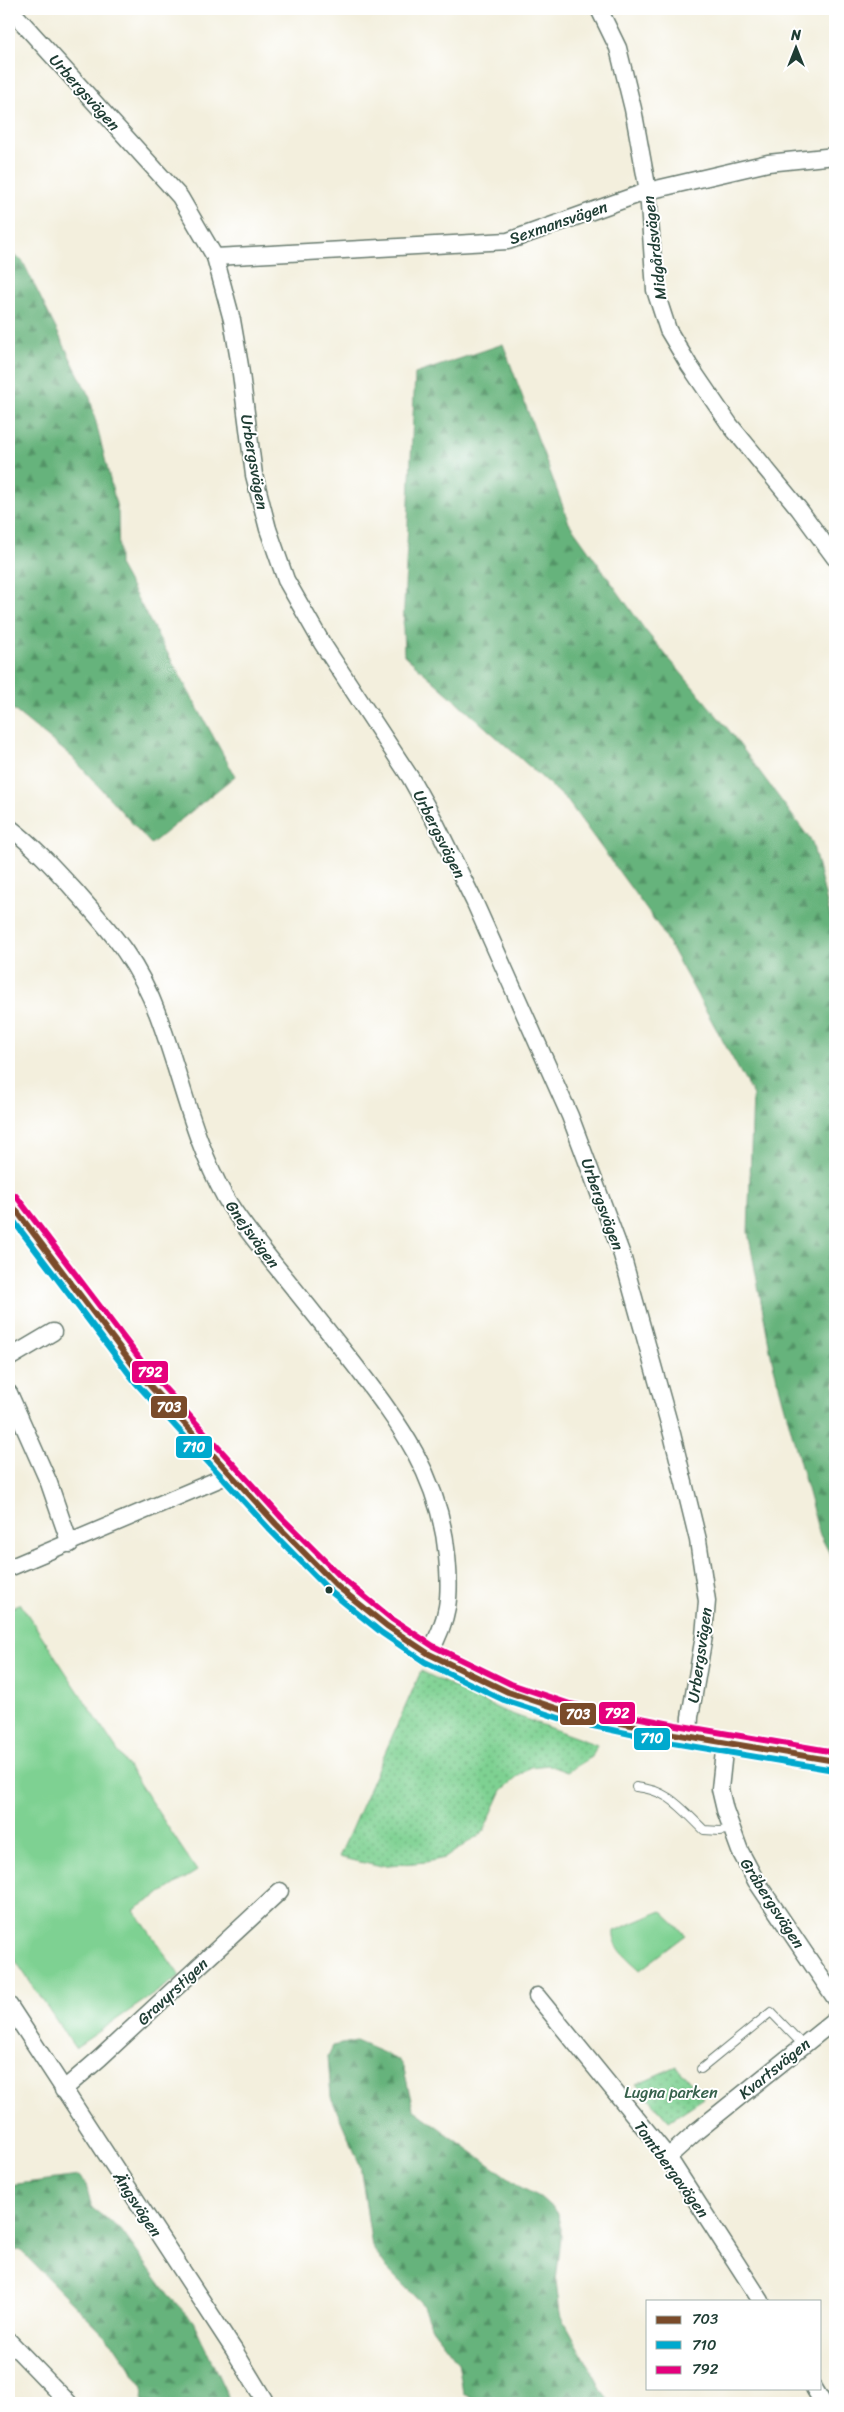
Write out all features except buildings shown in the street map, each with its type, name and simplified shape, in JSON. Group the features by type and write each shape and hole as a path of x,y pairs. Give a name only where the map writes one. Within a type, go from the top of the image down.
{"street":[{"name":"Urbergsvägen","path":"10,9 180,197 214,257 232,320 254,475 268,529 286,580 322,643 410,777 474,901 570,1116 622,1255 674,1444 698,1540 707,1601 704,1636 690,1717 689,1736"},
{"name":"Midgårdsvägen","path":"600,9 618,48 633,109 648,191 655,290 668,330 689,365 730,425 799,508 835,558"},
{"name":"Sexmansvägen","path":"214,257 508,241 648,191 768,163 835,156"},
{"name":"Gnejsvägen","path":"9,827 39,850 120,942 140,974 158,1015 206,1162 227,1200 255,1239 393,1415 418,1455 433,1493 441,1522 448,1573 448,1610 442,1632 429,1654"},
{"path":"9,1201 142,1377 276,1524 337,1586 386,1626 429,1654 508,1692 568,1712 689,1736 835,1761"},
{"path":"9,1358 53,1332"},
{"path":"9,1394 49,1484 70,1544"},
{"path":"9,1568 70,1544 231,1474"},
{"name":"Gråbergsvägen","path":"726,1742 720,1789 740,1851 756,1881 835,1998"},
{"name":"Gravyrstigen","path":"63,2090 280,1891"},
{"name":"Tomtbergavägen","path":"537,1996 668,2157 761,2300"},
{"name":"Ängsvägen","path":"9,2005 234,2350 266,2403"},
{"name":"Kvartsvägen","path":"668,2157 697,2131 835,2020"},
{"path":"9,2341 70,2403"},
{"path":"815,2390 824,2403"}],"lane":[{"path":"636,1787 653,1788 667,1795 704,1830 720,1831 732,1829"},
{"path":"701,2069 771,2012 803,2045"}],"green space":[{"path":"9,253 22,260 90,398 118,512 119,565 235,776 151,844 72,757 9,706"},
{"path":"503,344 569,523 645,630 728,729 812,842 835,936 835,1564 819,1533 772,1360 748,1232 753,1095 660,928 566,799 404,655 403,628 415,374"},
{"path":"20,1603 197,1871 134,1910 180,1976 75,2048 9,1951 9,1610"},
{"path":"421,1671 501,1710 597,1745 592,1757 567,1772 548,1765 530,1767 502,1790 483,1832 445,1858 426,1862 377,1866 339,1857"},
{"path":"661,1911 686,1935 640,1970 618,1948 614,1931"},
{"path":"356,2041 398,2059 404,2069 413,2109 522,2188 540,2197 558,2213 561,2237 556,2281 560,2313 609,2403 484,2403 463,2393 458,2362 432,2328 422,2304 388,2270 372,2247 360,2165 331,2097 328,2056 333,2046"},
{"name":"Lugna parken","path":"677,2066 704,2098 669,2121 636,2084"},
{"path":"79,2176 86,2185 92,2208 121,2230 168,2295 193,2321 231,2403 142,2403 143,2388 115,2346 20,2250 9,2251 9,2185"}],"transit line":[{"name":"792","path":"16,1196 149,1371 282,1518 343,1579 392,1619 433,1646 511,1684 570,1704 676,1725 835,1752"},
{"name":"703","path":"9,1201 142,1377 276,1524 337,1586 387,1626 429,1654 508,1692 568,1712 674,1734 835,1761"},
{"name":"710","path":"9,1215 136,1383 270,1530 331,1592 382,1633 425,1662 504,1700 565,1720 673,1743 834,1770"}]}
